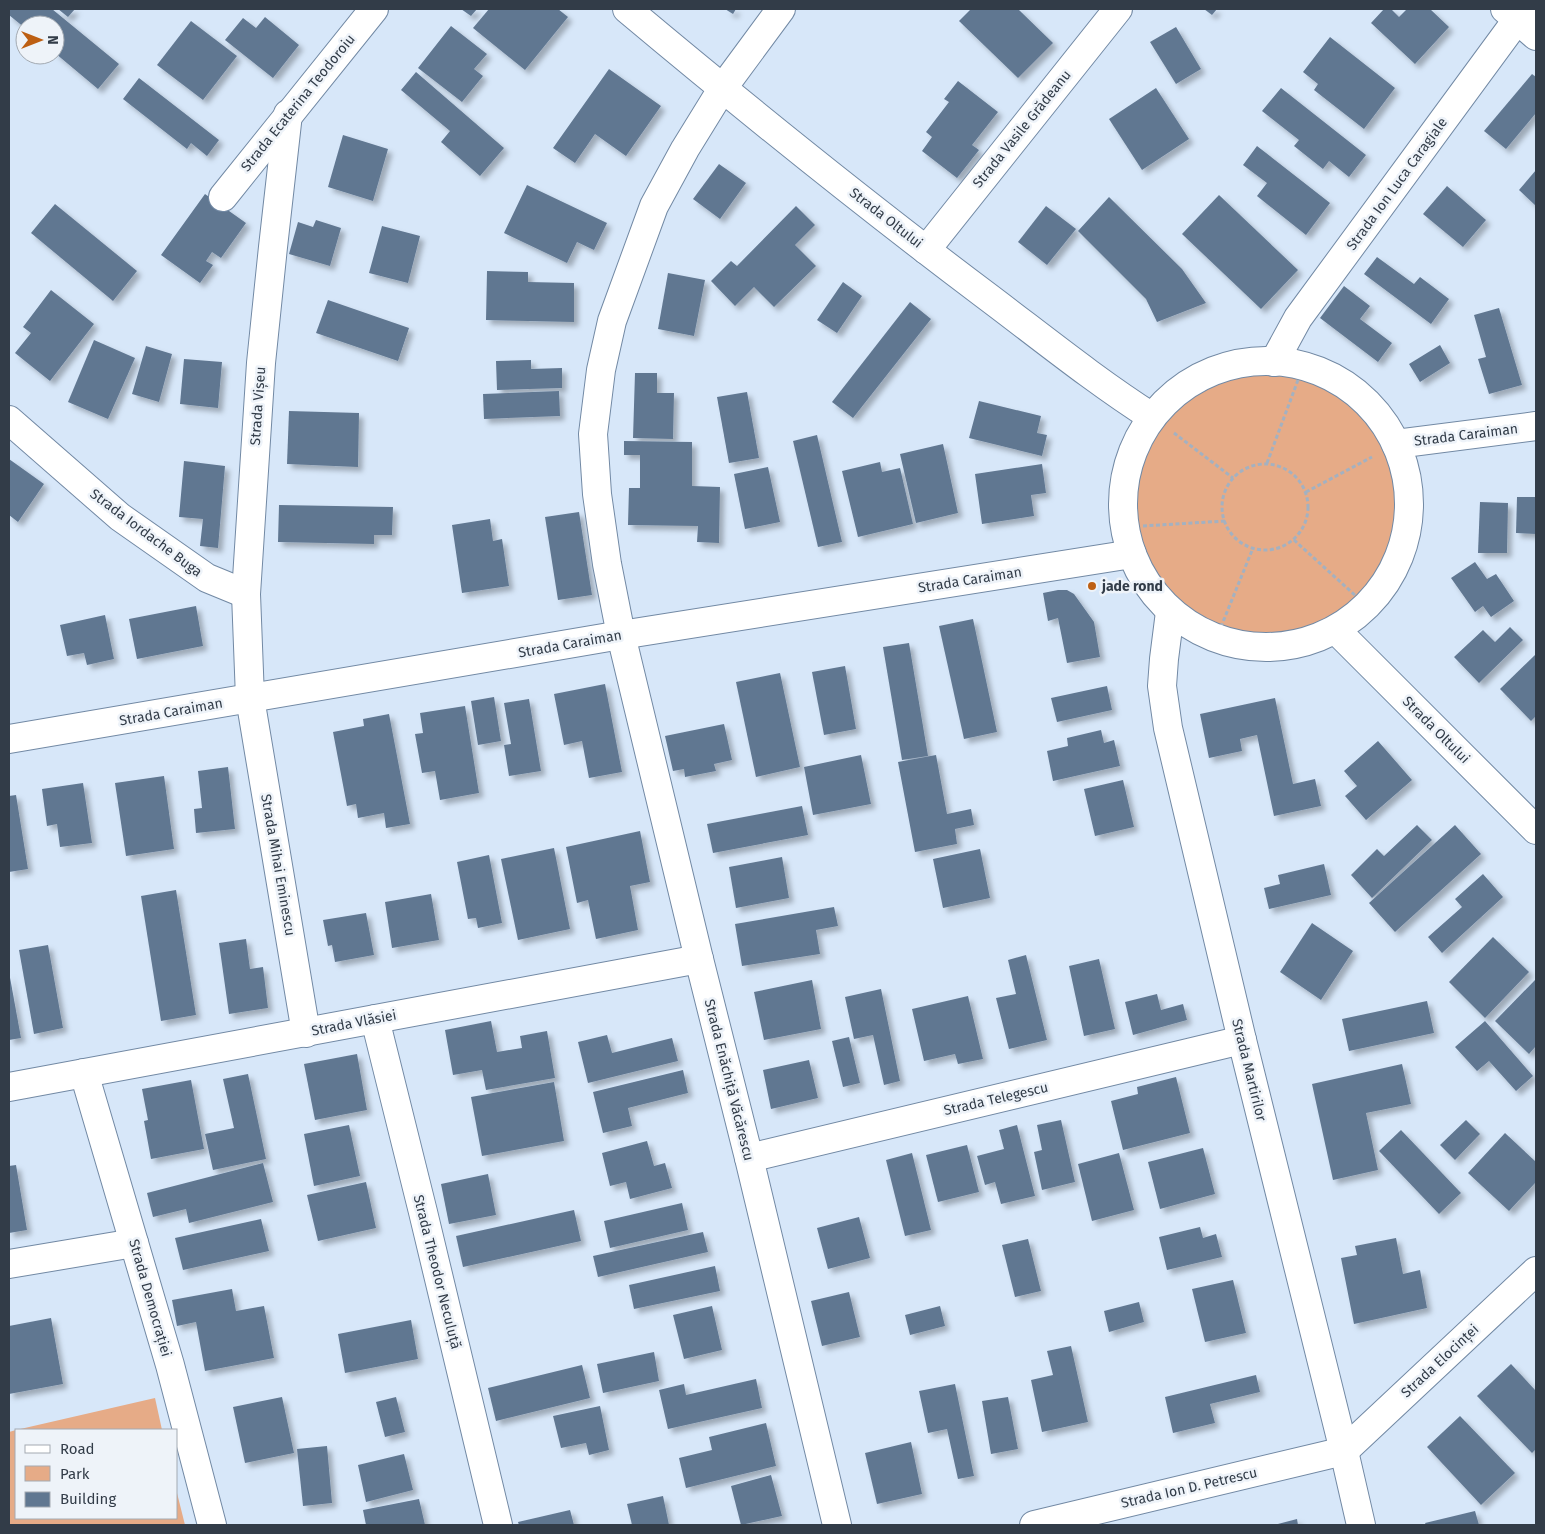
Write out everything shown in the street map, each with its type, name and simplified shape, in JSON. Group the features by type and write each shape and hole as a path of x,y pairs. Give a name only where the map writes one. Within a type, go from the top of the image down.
{"street":[{"name":"Strada Ecaterina Teodoroiu","path":"224,197 288,114 374,9"},
{"name":"Strada Oltului","path":"627,9 722,89 926,250 1118,395 1152,416"},
{"name":"Strada Enăchiță Văcărescu","path":"781,9 722,89 684,149 654,206 612,321 601,370 593,434 597,494 621,635 837,1525"},
{"name":"Strada Vasile Grădeanu","path":"926,250 1118,9"},
{"name":"Strada Ion Luca Caragiale","path":"1274,362 1298,318 1521,18"},
{"name":"Strada Vișeu","path":"250,698 246,594 261,363 288,114"},
{"name":"Strada Caraiman","path":"1248,362 1274,362 1303,366 1335,379 1365,400 1383,419 1396,444 1405,469 1409,505 1403,545 1387,582 1368,606 1336,630 1303,641 1264,646 1216,639 1189,625 1170,612 1148,587 1132,554 1125,527 1124,504 1125,479 1135,446 1152,416 1172,396 1194,380 1221,367 1248,362"},
{"name":"Strada Iordache Buga","path":"9,420 120,517 207,578 246,594"},
{"name":"Strada Caraiman","path":"1396,444 1536,426"},
{"name":"Strada Caraiman","path":"9,739 621,635 1132,554"},
{"name":"Strada Martirilor","path":"1170,612 1162,686 1168,728 1242,1040 1361,1525"},
{"name":"Strada Oltului","path":"1336,630 1536,830"},
{"name":"Strada Mihai Eminescu","path":"250,698 306,1032"},
{"name":"Strada Vlăsiei","path":"9,1087 699,959"},
{"name":"Strada Theodor Neculuță","path":"375,1019 498,1525"},
{"name":"Strada Telegescu","path":"749,1158 1242,1040"},
{"name":"Strada Democrației","path":"84,1073 170,1365 212,1525"},
{"path":"9,1264 134,1243"},
{"name":"Strada Elocinței","path":"1344,1451 1536,1271"},
{"name":"Strada Ion D. Petrescu","path":"1034,1525 1344,1451"}],"path":[{"path":"1267,464 1303,366"},
{"path":"1152,416 1233,478"},
{"path":"1306,492 1396,444"},
{"path":"1267,464 1280,466 1291,472 1300,481 1306,492 1308,518 1294,540 1282,547 1267,550 1253,548 1240,542 1231,533 1222,510 1223,498 1233,478 1249,467 1267,464"},
{"path":"1125,527 1225,521"},
{"path":"1294,540 1368,606"},
{"path":"1216,639 1253,548"}],"green space":[{"path":"1266,361 1294,364 1321,372 1345,386 1367,403 1384,425 1398,449 1406,476 1409,504 1406,532 1398,559 1384,583 1367,605 1345,622 1321,636 1294,644 1266,647 1238,644 1211,636 1187,622 1165,605 1148,583 1134,559 1126,532 1123,504 1126,476 1134,449 1148,425 1165,403 1187,386 1211,372 1238,364"},
{"path":"155,1398 162,1429 20,1429"},
{"path":"15,1430 15,1519 178,1519 178,1497 185,1525 9,1525 9,1432"}],"building":[{"path":"9,9 52,9 59,15 15,15 15,20 9,15"},
{"path":"58,9 75,9 68,17"},
{"path":"461,9 477,9 471,16"},
{"path":"489,9 558,9 568,17 525,70 473,28"},
{"path":"725,9 736,9 733,14"},
{"path":"971,9 1018,9 1053,43 1018,78 959,21"},
{"path":"1204,9 1217,9 1212,15"},
{"path":"1384,9 1391,9 1399,17 1407,9 1430,9 1449,27 1415,64 1371,23"},
{"path":"265,17 299,45 273,78 225,40 243,18 256,28"},
{"path":"65,20 119,64 98,89 65,61"},
{"path":"191,21 237,56 203,100 157,65"},
{"path":"451,26 487,54 474,69 483,76 462,102 418,68"},
{"path":"1176,27 1201,69 1176,84 1150,42"},
{"path":"1330,37 1395,88 1364,129 1314,90 1318,84 1303,72"},
{"path":"609,69 661,106 626,156 595,134 575,163 553,148"},
{"path":"416,72 504,148 480,176 441,142 450,131 401,90"},
{"path":"1532,74 1536,77 1536,113 1506,149 1484,131"},
{"path":"139,78 219,140 207,156 191,143 187,149 123,99"},
{"path":"958,81 998,112 972,145 979,150 957,178 922,151 932,137 926,132 949,102 944,99"},
{"path":"1156,88 1189,139 1142,170 1109,119"},
{"path":"1281,88 1366,155 1349,177 1329,161 1323,169 1294,146 1299,140 1262,111"},
{"path":"343,135 388,149 373,201 328,187"},
{"path":"1257,146 1330,203 1306,235 1257,196 1267,183 1243,165"},
{"path":"719,164 746,183 720,219 693,199"},
{"path":"1536,170 1536,206 1519,190"},
{"path":"527,185 607,223 594,250 577,242 567,263 504,233"},
{"path":"1447,186 1486,220 1463,247 1423,214"},
{"path":"205,194 246,223 221,258 212,252 206,261 213,265 200,283 161,255"},
{"path":"1219,195 1298,270 1261,309 1182,234"},
{"path":"1109,197 1182,269 1206,303 1157,322 1146,299 1078,231"},
{"path":"55,204 137,271 113,301 31,233"},
{"path":"796,206 815,225 795,245 816,266 774,307 754,287 735,306 711,281 731,261 737,266"},
{"path":"1046,206 1076,229 1047,265 1018,242"},
{"path":"316,220 341,228 330,266 289,254 298,222 313,227"},
{"path":"382,226 420,236 408,283 369,273"},
{"path":"1377,257 1414,284 1420,277 1449,299 1431,324 1364,274"},
{"path":"487,271 528,272 528,282 574,283 574,322 486,320"},
{"path":"668,273 705,280 694,336 658,329"},
{"path":"843,282 862,296 837,333 817,320"},
{"path":"1344,286 1370,306 1360,319 1392,343 1378,362 1320,318"},
{"path":"51,290 94,324 50,381 15,353 31,333 23,327"},
{"path":"328,300 409,328 398,361 316,333"},
{"path":"910,302 931,319 853,418 832,402"},
{"path":"1499,308 1522,385 1489,394 1478,359 1486,357 1474,315"},
{"path":"94,340 135,358 108,419 68,402"},
{"path":"1440,345 1450,363 1420,382 1409,364"},
{"path":"146,346 172,354 159,402 132,394"},
{"path":"184,359 222,362 218,408 180,404"},
{"path":"531,360 531,369 562,368 562,388 497,390 496,361"},
{"path":"635,373 657,373 657,393 674,393 673,439 633,438"},
{"path":"559,391 560,416 484,419 483,394"},
{"path":"747,392 759,458 729,463 717,397"},
{"path":"979,401 1041,416 1037,433 1047,435 1042,456 969,438"},
{"path":"289,411 359,413 358,467 287,464"},
{"path":"817,435 842,542 818,547 793,441"},
{"path":"624,441 692,442 692,486 720,487 719,543 697,542 698,526 628,525 629,488 640,488 640,455 624,455"},
{"path":"943,444 958,513 916,523 900,454"},
{"path":"9,459 44,484 18,522 9,515"},
{"path":"184,461 225,466 218,548 200,546 203,519 179,517"},
{"path":"880,462 882,472 900,468 913,524 858,537 842,471"},
{"path":"1042,464 1046,493 1031,495 1034,516 982,524 975,474"},
{"path":"768,467 780,522 745,529 734,474"},
{"path":"1517,497 1536,497 1536,534 1516,533"},
{"path":"1480,502 1508,503 1507,553 1478,553"},
{"path":"279,505 393,507 392,535 374,535 374,544 278,542"},
{"path":"579,512 592,595 558,600 545,517"},
{"path":"490,519 493,541 502,539 509,586 462,593 452,525"},
{"path":"1475,562 1487,579 1496,574 1514,601 1491,617 1483,606 1475,612 1451,578"},
{"path":"1067,590 1074,594 1094,622 1100,657 1067,663 1058,618 1048,621 1043,593"},
{"path":"196,606 203,646 137,659 129,619"},
{"path":"105,615 114,659 87,665 84,653 67,656 60,625"},
{"path":"973,619 997,732 964,739 939,626"},
{"path":"1510,627 1523,640 1479,683 1454,657 1483,630 1495,642"},
{"path":"909,643 928,756 902,760 883,647"},
{"path":"1536,654 1536,716 1531,721 1500,689"},
{"path":"845,666 856,729 824,735 812,672"},
{"path":"780,673 800,767 756,777 736,682"},
{"path":"605,684 622,772 589,778 582,741 564,745 554,694"},
{"path":"1107,686 1112,710 1057,722 1051,698"},
{"path":"494,697 501,741 478,745 471,701"},
{"path":"1275,698 1293,784 1315,779 1321,806 1274,816 1257,735 1240,739 1242,751 1209,758 1200,714"},
{"path":"529,699 541,771 509,776 504,745 511,744 504,703"},
{"path":"465,706 479,793 440,800 435,771 422,773 415,734 423,733 420,713"},
{"path":"389,714 410,824 386,828 384,813 358,818 356,804 347,806 333,732 364,726 363,719"},
{"path":"724,724 732,760 714,764 716,771 685,777 684,769 673,771 665,736"},
{"path":"1101,730 1104,743 1114,740 1120,766 1053,781 1047,751 1068,746 1067,738"},
{"path":"1378,741 1412,780 1366,820 1345,796 1357,786 1344,771"},
{"path":"861,755 871,804 813,815 804,767"},
{"path":"936,755 947,814 971,809 974,825 955,829 957,844 915,852 898,762"},
{"path":"228,767 235,829 196,833 194,809 202,808 198,771"},
{"path":"164,776 174,849 126,856 115,783"},
{"path":"1123,780 1134,827 1095,836 1084,789"},
{"path":"83,783 92,843 60,847 57,824 47,826 42,789"},
{"path":"16,795 28,869 9,872 9,796"},
{"path":"802,806 808,835 713,853 707,824"},
{"path":"1417,825 1432,840 1372,898 1351,875 1377,849 1384,856"},
{"path":"1455,825 1481,854 1395,932 1369,903"},
{"path":"640,831 650,882 630,886 638,930 596,939 588,900 577,903 566,847"},
{"path":"554,848 570,929 518,940 501,859"},
{"path":"980,849 990,898 943,908 933,859"},
{"path":"489,855 502,923 478,928 476,918 468,919 457,862"},
{"path":"782,857 789,898 736,908 729,867"},
{"path":"1324,864 1331,895 1269,909 1264,888 1280,884 1278,875"},
{"path":"1483,874 1503,897 1442,953 1428,937 1462,907 1455,899"},
{"path":"176,890 196,1015 161,1021 141,896"},
{"path":"431,894 439,940 392,948 385,902"},
{"path":"834,907 838,926 816,930 820,954 742,966 735,924"},
{"path":"366,913 374,955 335,962 332,945 328,946 323,920"},
{"path":"1312,923 1353,951 1321,1000 1280,972"},
{"path":"1493,937 1529,972 1485,1018 1449,982"},
{"path":"246,939 250,969 263,967 268,1008 229,1014 219,943"},
{"path":"48,945 63,1028 34,1034 19,950"},
{"path":"1026,955 1047,1040 1009,1049 996,998 1016,994 1008,960"},
{"path":"1099,959 1115,1029 1084,1036 1069,966"},
{"path":"9,972 21,1038 9,1040"},
{"path":"1536,979 1536,1046 1529,1054 1495,1021"},
{"path":"812,980 821,1029 764,1040 754,992"},
{"path":"881,989 900,1081 884,1085 873,1035 854,1039 845,997"},
{"path":"1157,994 1161,1010 1183,1004 1187,1020 1133,1035 1125,1002"},
{"path":"968,996 983,1059 958,1064 955,1054 924,1061 912,1009"},
{"path":"1427,1001 1434,1033 1349,1051 1342,1019"},
{"path":"491,1021 497,1052 522,1048 520,1036 547,1031 555,1078 486,1090 482,1070 453,1075 445,1030"},
{"path":"1485,1021 1533,1076 1516,1091 1489,1061 1477,1071 1455,1047"},
{"path":"607,1035 612,1053 672,1038 678,1061 588,1083 578,1042"},
{"path":"849,1037 860,1083 843,1087 832,1041"},
{"path":"357,1054 367,1110 315,1120 304,1064"},
{"path":"809,1060 818,1098 771,1109 763,1070"},
{"path":"1402,1064 1411,1104 1366,1113 1378,1170 1333,1180 1312,1084"},
{"path":"683,1070 688,1093 628,1108 632,1126 603,1133 593,1092"},
{"path":"248,1074 266,1159 213,1170 205,1134 234,1128 223,1079"},
{"path":"1176,1077 1190,1133 1123,1150 1111,1101 1138,1094 1137,1087"},
{"path":"191,1080 204,1149 151,1159 144,1121 148,1120 142,1089"},
{"path":"554,1082 564,1141 482,1156 471,1097"},
{"path":"1061,1120 1075,1182 1042,1190 1034,1152 1042,1150 1037,1125"},
{"path":"1466,1120 1480,1134 1455,1160 1440,1145"},
{"path":"349,1125 360,1176 314,1186 304,1134"},
{"path":"1017,1125 1035,1196 1001,1204 995,1182 985,1185 977,1156 1004,1149 999,1130"},
{"path":"1401,1130 1461,1193 1439,1214 1379,1151"},
{"path":"1505,1133 1536,1162 1536,1182 1509,1211 1468,1173"},
{"path":"647,1141 654,1166 665,1163 672,1188 630,1199 626,1182 610,1186 602,1153"},
{"path":"967,1145 979,1192 938,1202 926,1155"},
{"path":"1203,1148 1215,1194 1160,1209 1148,1162"},
{"path":"912,1153 931,1230 905,1236 886,1160"},
{"path":"1119,1153 1134,1210 1092,1221 1078,1164"},
{"path":"263,1163 273,1202 189,1223 186,1209 153,1217 147,1193"},
{"path":"16,1165 27,1230 9,1233 9,1166"},
{"path":"488,1174 496,1215 449,1224 441,1184"},
{"path":"366,1182 376,1228 318,1241 307,1195"},
{"path":"682,1203 688,1230 610,1248 604,1221"},
{"path":"574,1210 581,1241 463,1267 456,1236"},
{"path":"859,1217 870,1258 828,1269 817,1228"},
{"path":"261,1219 269,1251 183,1270 175,1238"},
{"path":"1200,1227 1203,1238 1216,1234 1222,1257 1167,1270 1159,1237"},
{"path":"703,1232 708,1252 598,1277 593,1256"},
{"path":"1396,1238 1403,1274 1420,1270 1427,1308 1354,1324 1341,1258 1357,1255 1355,1246"},
{"path":"1028,1239 1041,1291 1015,1297 1002,1245"},
{"path":"715,1266 720,1291 634,1309 629,1285"},
{"path":"1233,1280 1246,1333 1205,1342 1192,1289"},
{"path":"232,1289 236,1311 264,1306 274,1358 205,1371 196,1322 177,1326 172,1300"},
{"path":"849,1292 860,1337 822,1346 811,1301"},
{"path":"1139,1302 1144,1322 1109,1332 1104,1311"},
{"path":"712,1306 722,1350 684,1359 673,1315"},
{"path":"940,1306 945,1326 910,1335 905,1315"},
{"path":"51,1318 63,1384 9,1394 9,1326"},
{"path":"411,1320 418,1359 345,1373 338,1334"},
{"path":"1071,1346 1088,1422 1042,1432 1031,1380 1053,1375 1047,1351"},
{"path":"654,1352 659,1381 603,1393 597,1364"},
{"path":"1511,1364 1536,1391 1536,1449 1532,1453 1477,1396"},
{"path":"582,1365 590,1398 496,1421 488,1388"},
{"path":"1256,1375 1260,1392 1210,1404 1215,1423 1173,1433 1165,1397"},
{"path":"756,1379 762,1408 668,1429 659,1390 684,1384 686,1395"},
{"path":"955,1384 974,1476 958,1479 947,1429 928,1433 919,1391"},
{"path":"282,1397 294,1453 245,1463 233,1407"},
{"path":"396,1397 405,1432 385,1437 376,1402"},
{"path":"1008,1397 1018,1449 991,1454 982,1401"},
{"path":"600,1406 609,1450 589,1455 586,1443 561,1448 553,1416"},
{"path":"1460,1416 1515,1473 1481,1505 1427,1447"},
{"path":"766,1423 776,1466 686,1488 679,1458 712,1450 709,1437"},
{"path":"911,1442 922,1494 877,1504 865,1453"},
{"path":"327,1446 332,1503 303,1506 297,1449"},
{"path":"404,1454 413,1490 366,1502 358,1465"},
{"path":"771,1475 782,1516 741,1525 731,1486"},
{"path":"663,1496 669,1525 632,1525 627,1504"},
{"path":"419,1499 425,1525 366,1525 363,1510"},
{"path":"570,1510 574,1525 519,1525 518,1522"},
{"path":"1475,1511 1479,1525 1426,1525 1425,1523"},
{"path":"1297,1519 1298,1525 1274,1525"}],"place":[{"name":"jade rond","path":"1092,586"}]}
